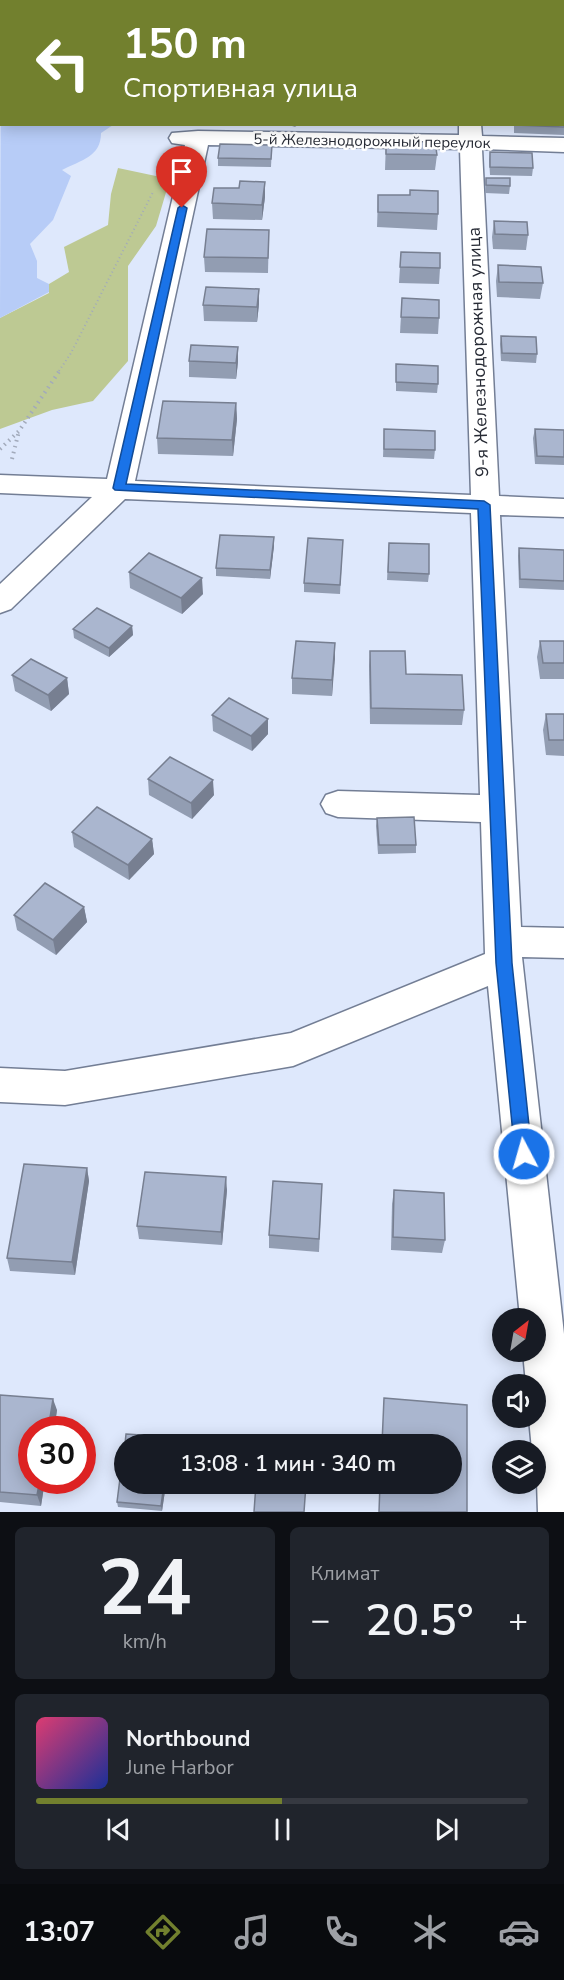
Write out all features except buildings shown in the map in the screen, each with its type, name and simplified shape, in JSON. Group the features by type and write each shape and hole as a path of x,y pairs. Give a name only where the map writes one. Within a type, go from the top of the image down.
{"street":[{"name":"5-й Железнодорожный переулок","path":"119,488 189,138 470,133 564,146"},
{"name":"9-я Железнодорожная улица","path":"470,133 504,952 561,1512"},
{"path":"0,484 564,508"},
{"path":"0,602 119,488"},
{"path":"338,804 497,809"},
{"path":"0,1084 65,1088 293,1049 504,952 564,943"}],"path":[{"path":"0,448 19,432 71,353 154,189"}],"green space":[{"path":"118,168 170,179 156,226 128,266 128,361 93,401 52,410 0,429 0,318 49,293 49,284 69,272 64,247 108,225 111,194"}],"water":[{"path":"1,126 112,126 101,133 98,148 94,153 62,170 71,176 53,220 30,244 37,261 37,278 49,284 49,292 0,318"}],"route":[{"path":"182,208 119,488 484,505 504,963 524,1154"}]}
